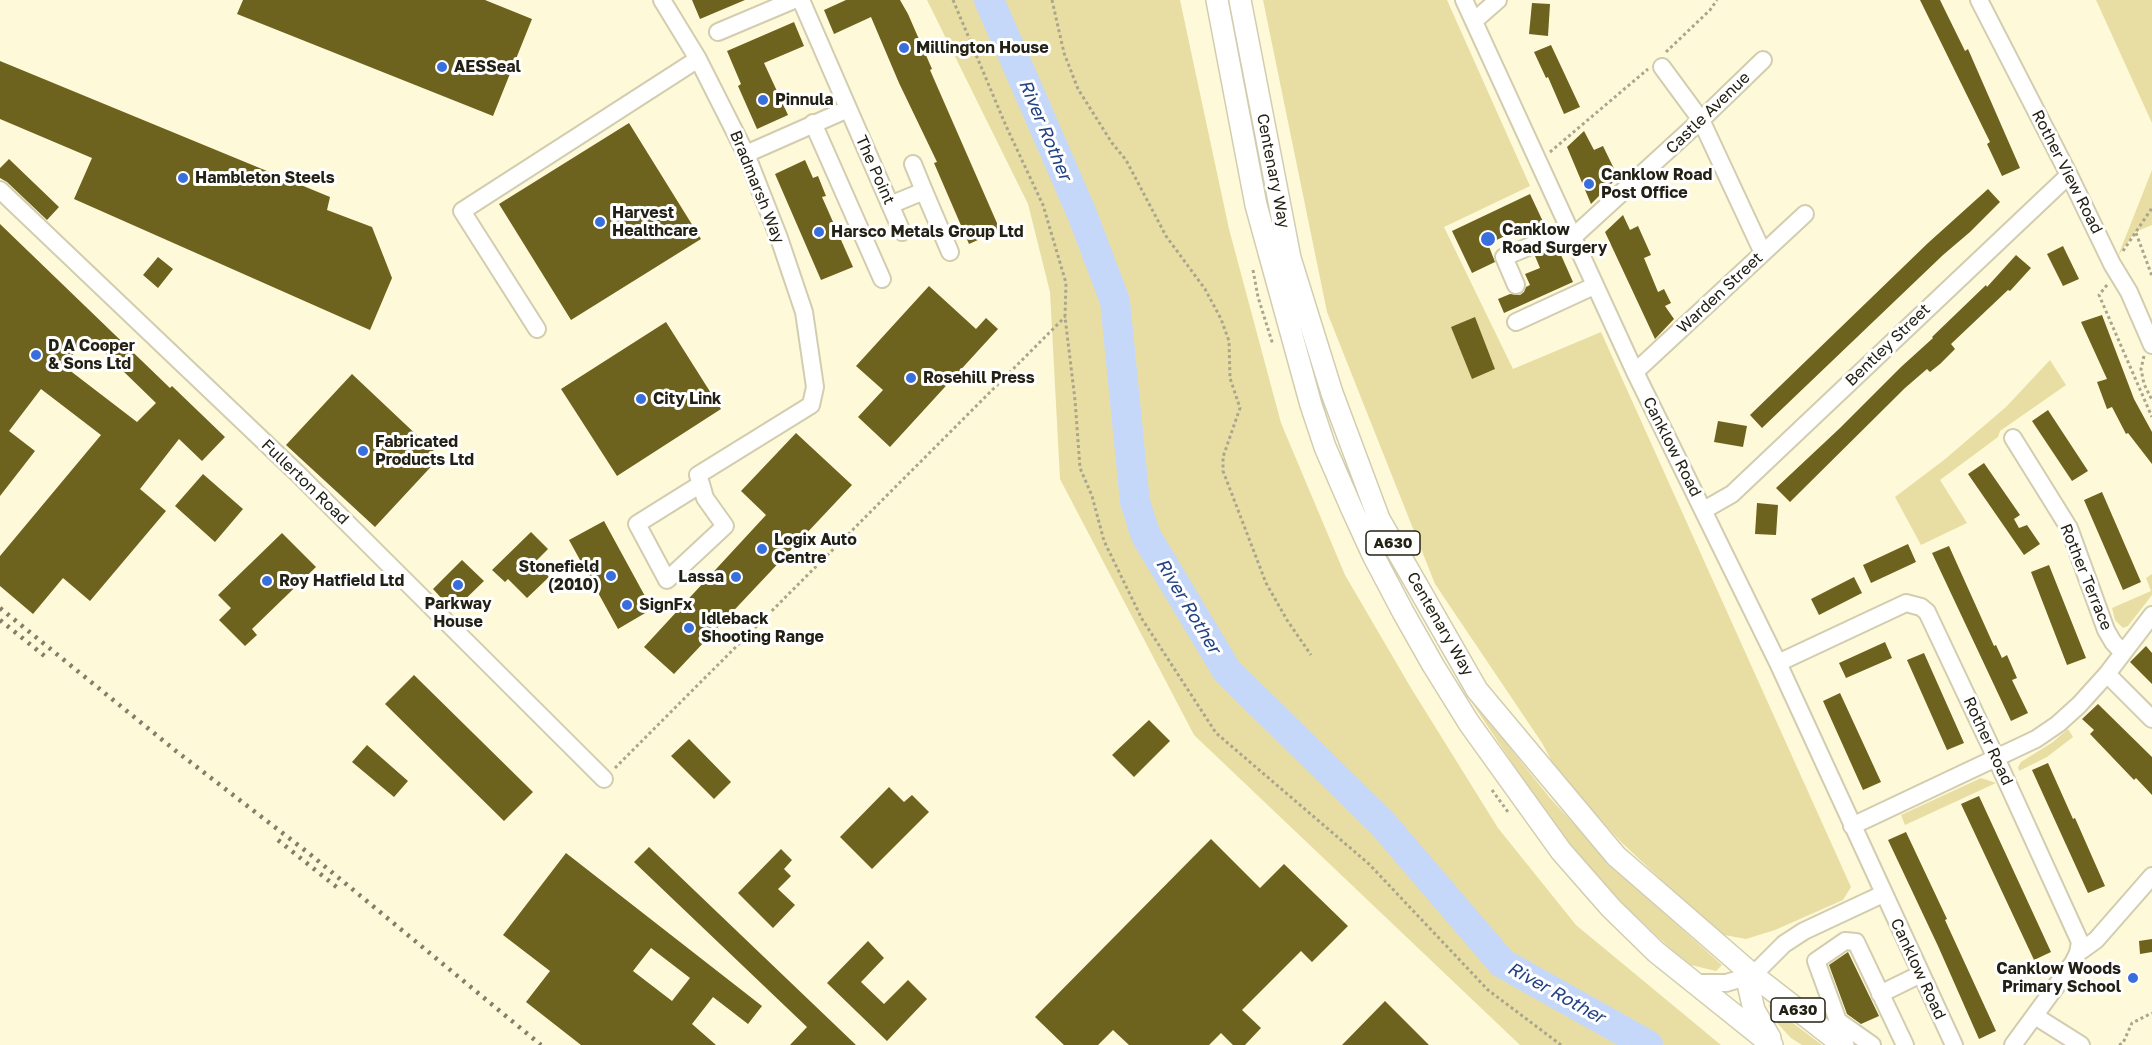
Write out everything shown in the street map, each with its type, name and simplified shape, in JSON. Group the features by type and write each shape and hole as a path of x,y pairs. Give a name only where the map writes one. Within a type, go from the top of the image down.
{"main road":[{"name":"Centenary Way","path":"1217,0 1256,205 1311,405 1325,447 1373,555 1428,657 1469,723 1561,851 1611,908 1656,952 1695,983"},
{"name":"Centenary Way","path":"1240,0 1290,258 1332,393 1379,519 1478,690 1616,856 1752,975 1843,1045"},
{"path":"1752,975 1749,988 1754,1010 1773,1045"},
{"name":"A630","path":"1695,983 1773,1045"}],"street":[{"name":"Bradmarsh Way","path":"662,0 698,59 746,154 779,238 804,312 815,387 811,405 698,475 701,484"},
{"path":"718,32 794,0"},
{"name":"The Point","path":"801,0 902,232"},
{"name":"Canklow Road","path":"1464,0 1594,286 1778,663 1882,894 1954,1045"},
{"path":"1474,21 1498,0"},
{"name":"Rother View Road","path":"1979,0 2128,292 2151,343"},
{"path":"537,329 462,211 698,59"},
{"name":"Castle Avenue","path":"1516,285 1504,257 1571,234 1701,120 1763,60"},
{"path":"1659,63 1701,120 1763,252"},
{"path":"746,154 848,109"},
{"path":"813,123 882,279"},
{"path":"913,164 950,252"},
{"name":"Bentley Street","path":"1704,510 1732,494 2069,175"},
{"name":"Fullerton Road","path":"0,190 296,472 604,779"},
{"path":"890,205 924,191"},
{"name":"Warden Street","path":"1635,372 1805,214"},
{"path":"1515,322 1594,286"},
{"name":"Rother Terrace","path":"2013,438 2069,528 2106,630 2123,653"},
{"path":"701,484 705,498 725,526 667,580 637,524 701,484"},
{"name":"Rother Road","path":"1778,663 1906,603 1921,607 1931,619 2080,942 2078,953"},
{"path":"1852,826 2036,739 2058,724 2107,674 2152,615"},
{"path":"2107,674 2152,719"},
{"path":"2013,1045 2078,953 2096,940 2152,876"},
{"path":"1695,983 1726,983 1752,975 1784,944 1804,931 1882,894"},
{"path":"1872,1045 1838,1021 1816,961 1845,941 1856,942 1905,1045"},
{"path":"1880,994 1920,974"},
{"path":"2035,1016 2081,1045"}],"path":[{"path":"953,0 1006,126 1043,205 1066,283 1065,317 1080,468 1092,496 1104,541 1142,619 1216,733 1370,864 1488,990 1562,1045"},
{"path":"1052,0 1064,53 1078,89 1112,143 1126,160 1166,236 1205,289 1221,319 1229,341 1230,378 1240,408 1223,457 1223,471 1266,582 1287,620 1311,655"},
{"path":"1538,162 1659,63 1717,0"},
{"path":"2152,208 2135,232 2152,276"},
{"path":"2117,272 2099,295 2152,417"},
{"path":"604,779 1065,317"},
{"path":"2151,343 2141,369 2144,384 2152,400"},
{"path":"2119,1045 2132,1023 2152,1013"}],"shaded area":[{"path":"927,0 1180,0 1229,229 1281,423 1345,575 1411,688 1498,828 1576,925 1721,1045 1520,1045 1194,735 1060,479 1050,292 1028,204"},
{"path":"1263,0 1447,0 1530,186 1444,227 1513,369 1601,332 1851,887 1843,900 1775,930 1746,939 1719,934 1620,841 1557,771 1542,743 1435,584 1327,312"},
{"path":"2096,0 2152,0 2152,123"},
{"path":"2152,170 2152,225 2135,232 2118,256"},
{"path":"2050,360 2066,385 2000,431 1998,437 1940,480 1967,523 1921,545 1895,497 1944,460 2006,407"},
{"path":"2152,574 2152,595 2128,626 2123,628 2115,620 2112,608 2151,591 2146,578"},
{"path":"1462,688 1550,798 1617,871 1722,965 1716,971 1691,965 1674,952 1626,907 1578,855 1539,803"},
{"path":"2068,729 2073,737 2047,757 2019,771 2018,767 2021,762 2053,742"},
{"path":"1981,778 1996,783 1905,825 1901,815"},
{"path":"1768,1004 1822,1045 1802,1045 1791,1038 1777,1023"}],"building":[{"name":"AESSeal","path":"243,0 485,0 532,19 493,116 237,14"},
{"path":"692,0 745,0 700,19"},
{"path":"846,0 900,0 932,69 930,70 1000,230 969,244 934,163 937,162 899,83 871,17 834,34 824,10"},
{"path":"1920,0 1940,0 1965,51 1968,49 2020,168 2002,176 1987,144 1990,142"},
{"path":"1532,3 1550,4 1548,36 1529,34"},
{"path":"794,22 804,46 764,63 788,115 757,129 738,86 741,84 727,51"},
{"path":"1551,45 1580,107 1564,114 1534,52"},
{"name":"Hambleton Steels","path":"0,61 330,197 327,210 372,227 392,278 370,330 74,199 92,158 0,119"},
{"name":"Harvest Healthcare","path":"629,123 701,239 571,320 499,204"},
{"path":"1584,131 1594,150 1603,146 1618,177 1591,204 1567,147"},
{"path":"9,159 59,207 47,220 0,178 0,168"},
{"name":"Harsco Metals Group Ltd","path":"805,160 813,178 818,176 826,196 822,197 853,267 821,280 775,174"},
{"path":"1988,189 2000,202 1762,428 1750,415 1928,243"},
{"path":"1530,194 1546,228 1524,237 1520,229 1488,244 1495,262 1472,273 1452,231"},
{"path":"1623,215 1630,230 1638,226 1651,255 1644,258 1658,292 1664,289 1671,303 1665,306 1674,319 1655,339 1605,232"},
{"path":"0,224 170,388 172,386 225,437 202,461 179,439 140,489 166,511 90,601 63,578 33,614 0,586 0,556 101,435 41,389 9,431 35,451 0,496","holes":["87,336 156,403 137,422 64,366"]},
{"path":"1557,246 1573,282 1504,313 1498,299 1510,294 1520,295 1524,292 1530,285 1525,274 1540,268 1535,256"},
{"path":"2063,246 2079,279 2063,286 2047,254"},
{"path":"2016,255 2031,268 2010,291 2008,290 1951,344 1955,349 1940,364 1930,372 1927,369 1905,388 1790,502 1776,488 1986,285 1987,287"},
{"path":"158,257 173,269 158,288 143,275"},
{"name":"Rosehill Press","path":"929,286 976,329 986,318 998,329 890,447 858,417 883,390 856,366"},
{"path":"2102,315 2134,399 2152,432 2152,464 2128,433 2126,434 2112,407 2107,409 2097,382 2107,379 2081,322"},
{"path":"1475,317 1495,369 1472,379 1451,327"},
{"name":"City Link","path":"666,322 721,409 617,476 561,389"},
{"name":"Fabricated Products Ltd","path":"352,374 440,457 375,527 286,445"},
{"path":"2048,410 2088,471 2072,481 2032,421"},
{"path":"1718,421 1747,426 1743,447 1714,442"},
{"path":"796,433 852,485 674,674 644,647 766,515 741,491"},
{"path":"1984,463 2020,515 2014,519 2019,528 2027,525 2040,544 2024,555 1968,474"},
{"path":"203,474 243,509 215,542 175,506"},
{"path":"2102,492 2141,582 2123,590 2084,500"},
{"path":"1757,503 1778,505 1776,535 1755,534"},
{"path":"604,521 652,609 618,629 569,540"},
{"path":"531,532 548,549 535,562 549,577 527,598 508,579 505,582 492,570"},
{"name":"Roy Hatfield Ltd","path":"282,533 316,567 252,629 257,635 245,646 219,620 231,608 218,595"},
{"path":"1908,544 1916,562 1871,583 1863,565"},
{"path":"1949,546 1994,646 1996,645 2002,658 2007,655 2017,678 2012,680 2028,713 2011,721 1932,553"},
{"name":"Parkway House","path":"462,560 484,581 453,611 433,589"},
{"path":"2049,565 2086,658 2067,665 2031,572"},
{"path":"1854,577 1862,593 1819,615 1811,599"},
{"path":"1885,642 1892,658 1846,678 1839,663"},
{"path":"2146,646 2152,653 2152,684 2130,662"},
{"path":"1924,653 1964,743 1947,750 1907,660"},
{"path":"414,675 533,792 504,821 385,704"},
{"path":"1840,693 1881,782 1863,790 1823,701"},
{"path":"2098,704 2152,757 2152,795 2136,778 2134,780 2090,734 2094,730 2082,719"},
{"path":"1149,720 1170,741 1134,777 1112,755"},
{"path":"689,739 731,782 714,799 671,756"},
{"path":"367,745 408,781 394,797 352,762"},
{"path":"2048,763 2105,886 2088,893 2032,770"},
{"path":"889,787 904,802 912,795 929,812 872,869 840,837"},
{"path":"1979,796 2051,952 2034,960 1961,804"},
{"path":"1906,832 1996,1031 1979,1039 1888,840"},
{"path":"1211,839 1260,888 1284,864 1348,926 1312,962 1301,951 1242,1010 1261,1028 1245,1045 1233,1045 1221,1033 1209,1045 1129,1045 1113,1030 1098,1045 1064,1045 1035,1017"},
{"path":"649,847 856,1045 790,1045 807,1027 634,862"},
{"path":"781,849 792,860 784,869 791,876 778,889 795,905 773,928 738,893"},
{"path":"566,853 762,1006 748,1024 713,997 692,1024 716,1045 581,1045 526,1002 550,971 503,935","holes":["651,948 690,978 672,1001 633,971"]},
{"path":"2152,939 2152,952 2140,954 2139,941"},
{"path":"868,941 884,958 861,982 884,1004 908,980 927,999 887,1041 827,983"},
{"path":"1848,952 1879,1016 1861,1024 1847,1014 1829,965"},
{"path":"1385,1001 1429,1045 1342,1045"}],"waterway":[{"name":"River Rother","path":"989,0 1082,214 1115,301 1135,502 1146,536 1227,671 1382,823 1502,963 1648,1045"}],"railway":[{"path":"0,608 176,751 311,855 541,1045"},
{"path":"0,620 47,658"},
{"path":"278,840 339,889"}],"place":[{"name":"Millington House","path":"904,48"},
{"name":"AESSeal","path":"442,67"},
{"name":"Pinnula","path":"763,100"},
{"name":"Hambleton Steels","path":"183,178"},
{"name":"Canklow Road Post Office","path":"1589,184"},
{"name":"Harvest Healthcare","path":"600,222"},
{"name":"Harsco Metals Group Ltd","path":"819,232"},
{"name":"Canklow Road Surgery","path":"1488,239"},
{"name":"D A Cooper & Sons Ltd","path":"36,355"},
{"name":"Rosehill Press","path":"911,378"},
{"name":"City Link","path":"641,399"},
{"name":"Fabricated Products Ltd","path":"363,451"},
{"name":"Logix Auto Centre","path":"762,549"},
{"name":"Stonefield (2010)","path":"611,576"},
{"name":"Lassa","path":"736,577"},
{"name":"Roy Hatfield Ltd","path":"267,581"},
{"name":"Parkway House","path":"458,585"},
{"name":"SignFx","path":"627,605"},
{"name":"Idleback Shooting Range","path":"689,628"},
{"name":"Canklow Woods Primary School","path":"2133,978"}]}
